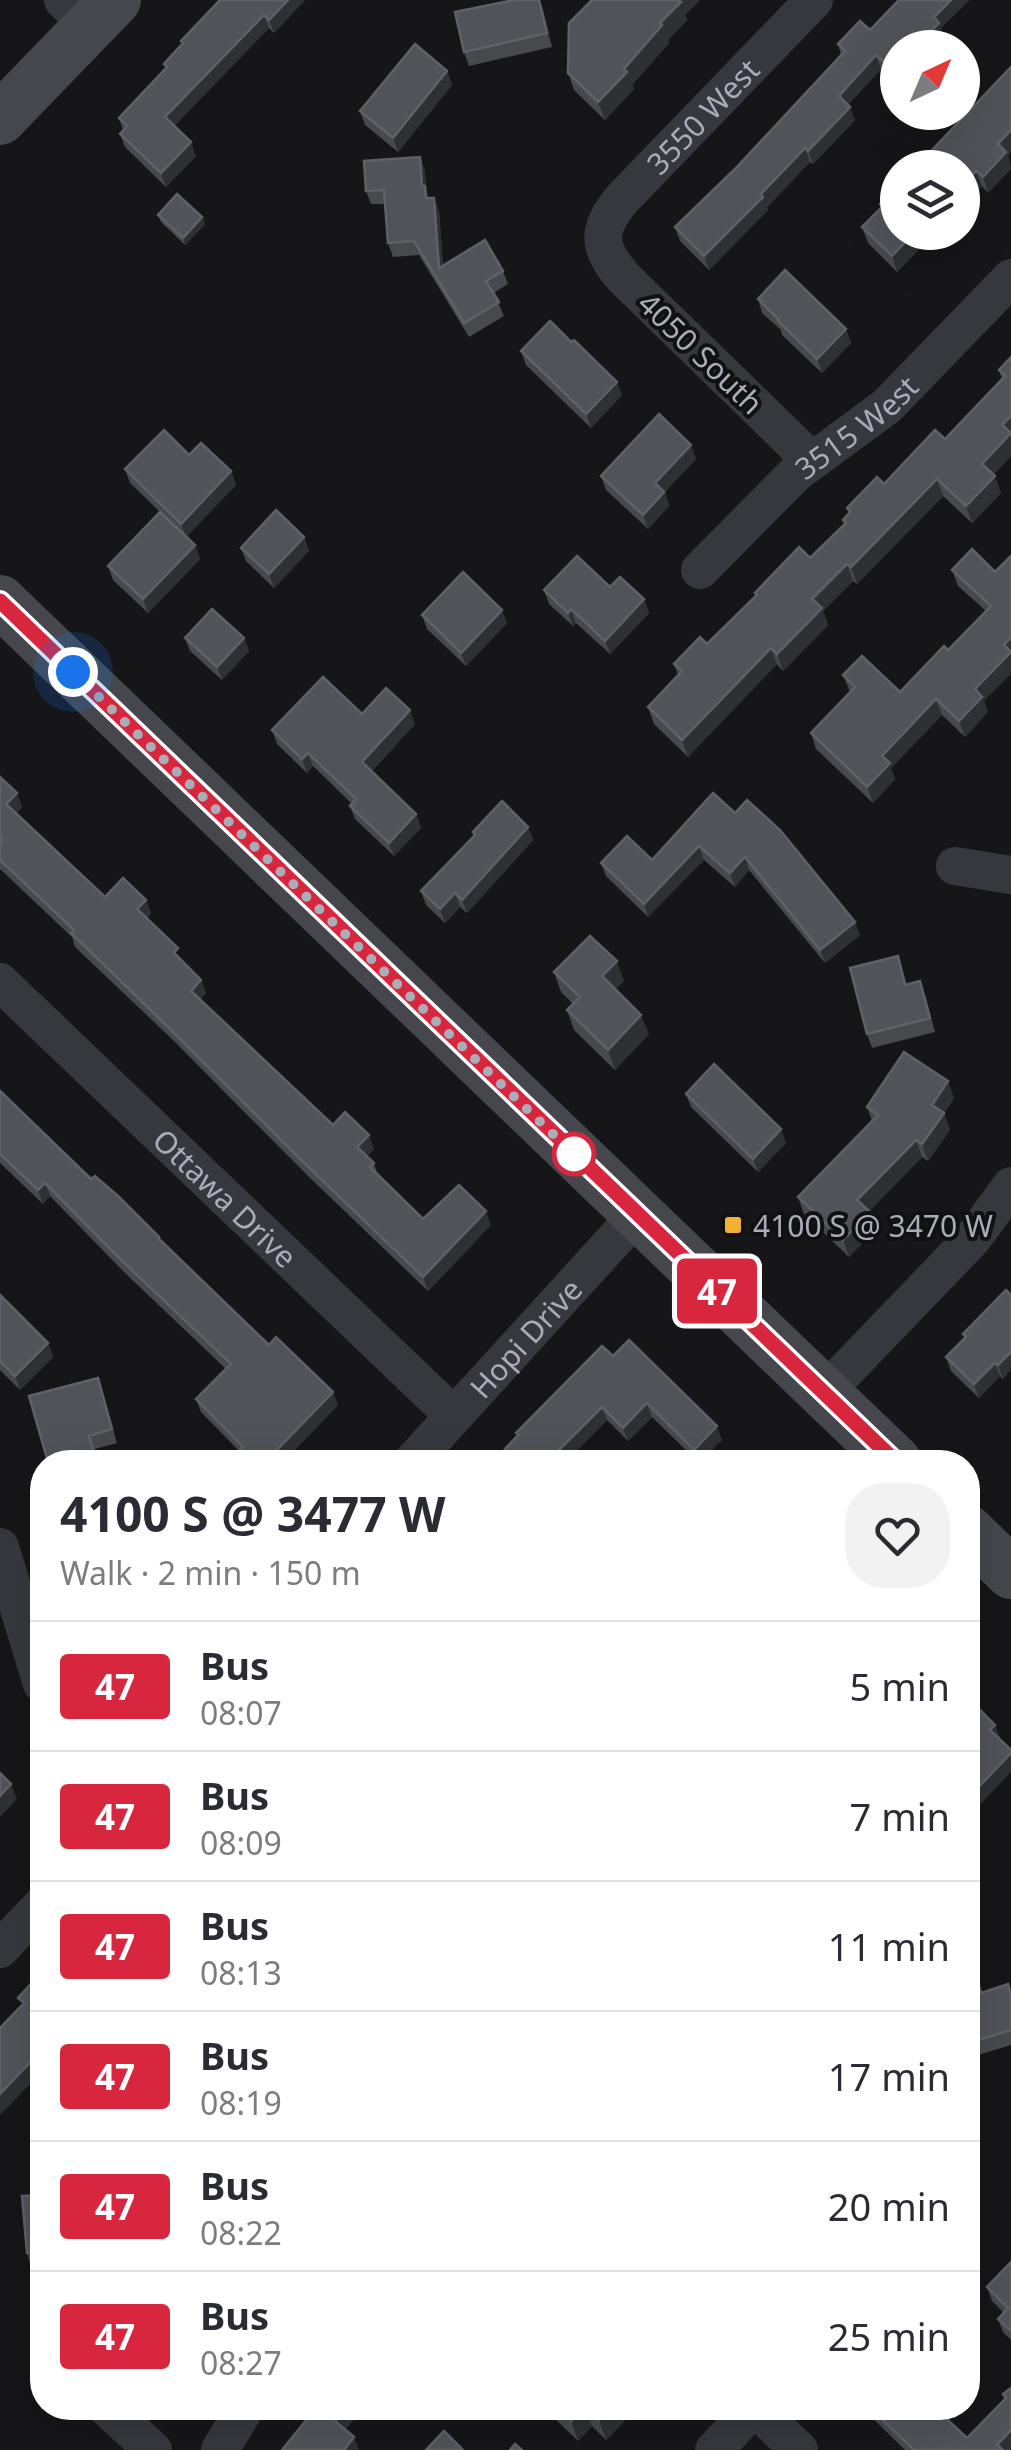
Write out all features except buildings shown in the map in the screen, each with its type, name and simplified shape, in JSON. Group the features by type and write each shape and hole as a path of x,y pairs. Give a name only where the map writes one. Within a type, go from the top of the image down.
{"main road":[{"path":"0,119 89,9"},
{"path":"0,601 883,1450"}],"street":[{"name":"3550 West","path":"602,238 605,223 623,198 814,0"},
{"name":"4050 South","path":"602,238 605,253 624,278 812,461"},
{"name":"3515 West","path":"700,570 781,486 887,406 1011,278"},
{"path":"955,866 1011,875"},
{"name":"Ottawa Drive","path":"0,982 453,1416"},
{"path":"824,1393 972,1238 1011,1186"},
{"name":"Hopi Drive","path":"423,1450 637,1215"},
{"path":"0,1547 30,1645"},
{"path":"0,1949 30,1918"},
{"path":"120,2420 153,2450"},
{"path":"220,2450 237,2420"},
{"path":"714,2450 743,2420"},
{"path":"767,2420 799,2450"}],"bus line":[{"name":"47","path":"0,601 883,1450"}],"place":[{"name":"4100 S @ 3470 W","path":"733,1225"}],"route":[{"path":"73,672 582,1162 574,1154"}]}
